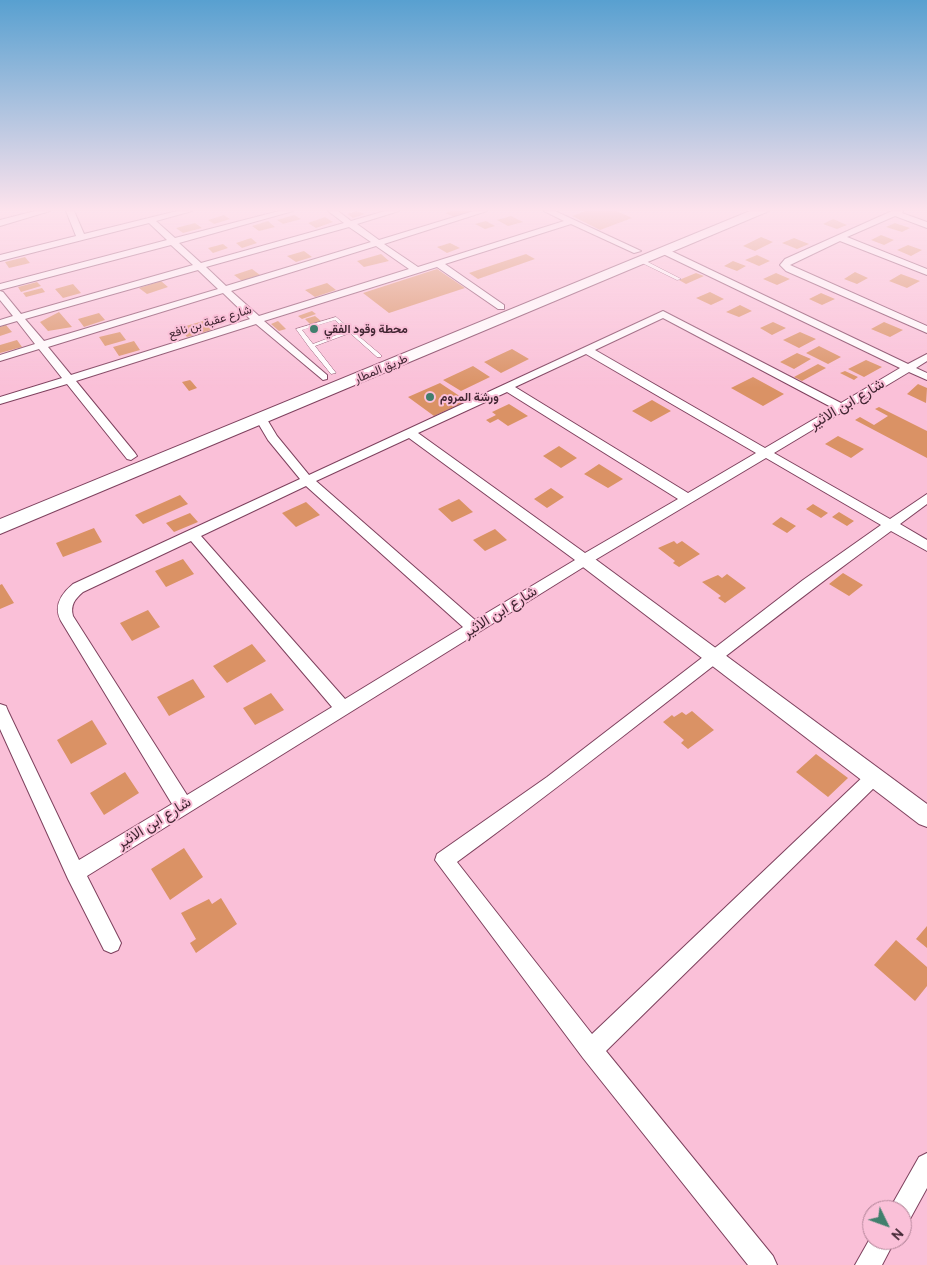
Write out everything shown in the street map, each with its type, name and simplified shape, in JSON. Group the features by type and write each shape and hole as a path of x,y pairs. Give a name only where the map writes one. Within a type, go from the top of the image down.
{"highway":[{"name":"طريق المطار","path":"0,509 328,375 601,270"},
{"name":"طريق المطار","path":"0,527 606,270"}],"street":[{"path":"0,287 65,270"},
{"path":"0,323 186,270"},
{"path":"204,270 257,320 328,375"},
{"path":"0,358 289,270"},
{"name":"شارع عقبة بن نافع","path":"0,401 416,270"},
{"path":"447,270 501,307"},
{"path":"704,270 927,377"},
{"path":"793,270 927,330"},
{"path":"0,294 42,345 67,380 131,456"},
{"path":"183,805 62,609 70,594 78,588 663,314 842,408"},
{"path":"587,350 767,452 927,546"},
{"name":"شارع ابن الاثير","path":"75,873 585,560 927,357"},
{"path":"507,387 688,499"},
{"path":"261,418 272,437 306,480 474,628"},
{"path":"408,432 585,560 927,817"},
{"path":"764,1265 591,1050 444,860 553,782 808,584 891,526 927,498"},
{"path":"193,535 344,709"},
{"path":"0,711 75,873 111,943"},
{"path":"591,1050 874,777"},
{"path":"907,1200 927,1165"},
{"path":"868,1265 877,1250"}],"lane":[{"path":"665,270 679,278"},
{"path":"328,375 299,329 333,318 379,356"},
{"path":"310,346 351,332"}],"building":[{"path":"253,270 260,275 242,281 234,275"},
{"path":"434,270 439,270 465,288 389,313 363,293"},
{"path":"478,270 504,270 478,279 469,273"},
{"path":"855,272 868,278 857,284 844,279"},
{"path":"696,273 704,276 686,284 679,280"},
{"path":"776,273 790,279 777,285 763,279"},
{"path":"901,274 920,281 907,288 889,281"},
{"path":"161,281 168,287 147,294 139,288"},
{"path":"37,282 41,286 21,292 18,287"},
{"path":"327,283 336,290 315,297 305,290"},
{"path":"73,284 81,293 63,298 55,289"},
{"path":"42,288 45,292 26,297 23,293"},
{"path":"710,292 724,299 711,305 696,298"},
{"path":"821,293 835,299 822,305 809,299"},
{"path":"740,305 752,311 739,317 726,312"},
{"path":"312,311 316,314 302,319 298,316"},
{"path":"59,312 72,327 48,331 40,322"},
{"path":"99,313 105,320 84,327 78,319"},
{"path":"315,316 321,321 310,324 305,319"},
{"path":"203,321 211,330 187,337 179,328"},
{"path":"278,321 286,329 279,331 271,324"},
{"path":"773,322 786,328 772,335 760,328"},
{"path":"884,322 903,330 890,337 871,329"},
{"path":"6,325 12,332 0,336 0,327"},
{"path":"120,332 126,340 105,346 99,337"},
{"path":"800,332 816,339 799,348 783,340"},
{"path":"17,340 22,347 0,353 0,345"},
{"path":"134,341 140,350 119,356 113,347"},
{"path":"819,346 841,357 828,364 806,353"},
{"path":"512,349 529,359 501,373 484,362"},
{"path":"797,353 811,359 794,369 780,362"},
{"path":"866,360 882,367 864,377 848,369"},
{"path":"818,364 826,368 802,381 794,377"},
{"path":"473,366 490,377 461,391 443,380"},
{"path":"845,371 858,377 854,380 840,373"},
{"path":"753,377 784,394 763,406 731,388"},
{"path":"190,380 197,388 189,391 182,382"},
{"path":"440,383 467,401 434,416 408,397"},
{"path":"918,384 927,388 926,403 907,394"},
{"path":"652,400 671,411 651,422 632,411"},
{"path":"509,404 528,416 508,426 498,419 490,423 486,420 496,415 492,412"},
{"path":"879,407 927,431 927,458 855,420 860,417 874,425 888,416 875,409"},
{"path":"838,436 864,449 851,458 825,444"},
{"path":"559,446 577,458 561,468 543,456"},
{"path":"599,464 623,479 608,488 584,474"},
{"path":"551,488 564,497 547,508 534,499"},
{"path":"180,495 188,504 143,524 135,515"},
{"path":"459,499 473,512 452,522 438,509"},
{"path":"306,502 320,515 296,527 282,513"},
{"path":"813,504 828,513 821,518 806,509"},
{"path":"839,512 854,521 847,526 832,517"},
{"path":"190,513 198,522 174,532 166,523"},
{"path":"781,517 796,526 787,533 772,524"},
{"path":"94,528 102,542 63,557 56,543"},
{"path":"495,529 507,540 485,551 473,540"},
{"path":"674,541 677,544 682,541 700,554 679,567 673,563 675,561 658,548"},
{"path":"183,559 194,574 166,587 155,571"},
{"path":"843,573 863,585 849,596 829,584"},
{"path":"727,574 746,588 725,603 718,598 721,596 702,582 718,575 722,578"},
{"path":"2,584 14,603 0,609 0,585"},
{"path":"148,610 160,627 132,641 120,623"},
{"path":"252,644 266,661 227,683 213,666"},
{"path":"193,679 205,697 169,716 157,697"},
{"path":"271,693 284,710 255,725 243,708"},
{"path":"692,711 714,730 688,749 681,743 684,740 663,722 672,715 674,717 682,712 686,715"},
{"path":"92,720 107,744 71,764 57,740"},
{"path":"816,754 848,778 828,797 796,772"},
{"path":"125,772 139,793 104,815 90,793"},
{"path":"184,848 203,877 170,900 151,869"},
{"path":"221,898 237,924 196,953 190,943 196,939 181,913 209,899 212,904"},
{"path":"927,926 927,948 916,939"},
{"path":"896,940 927,967 927,986 915,1001 874,965"}],"place":[{"name":"محطة وقود الفقي","path":"314,329"},
{"name":"ورشة المروم","path":"430,397"}]}
